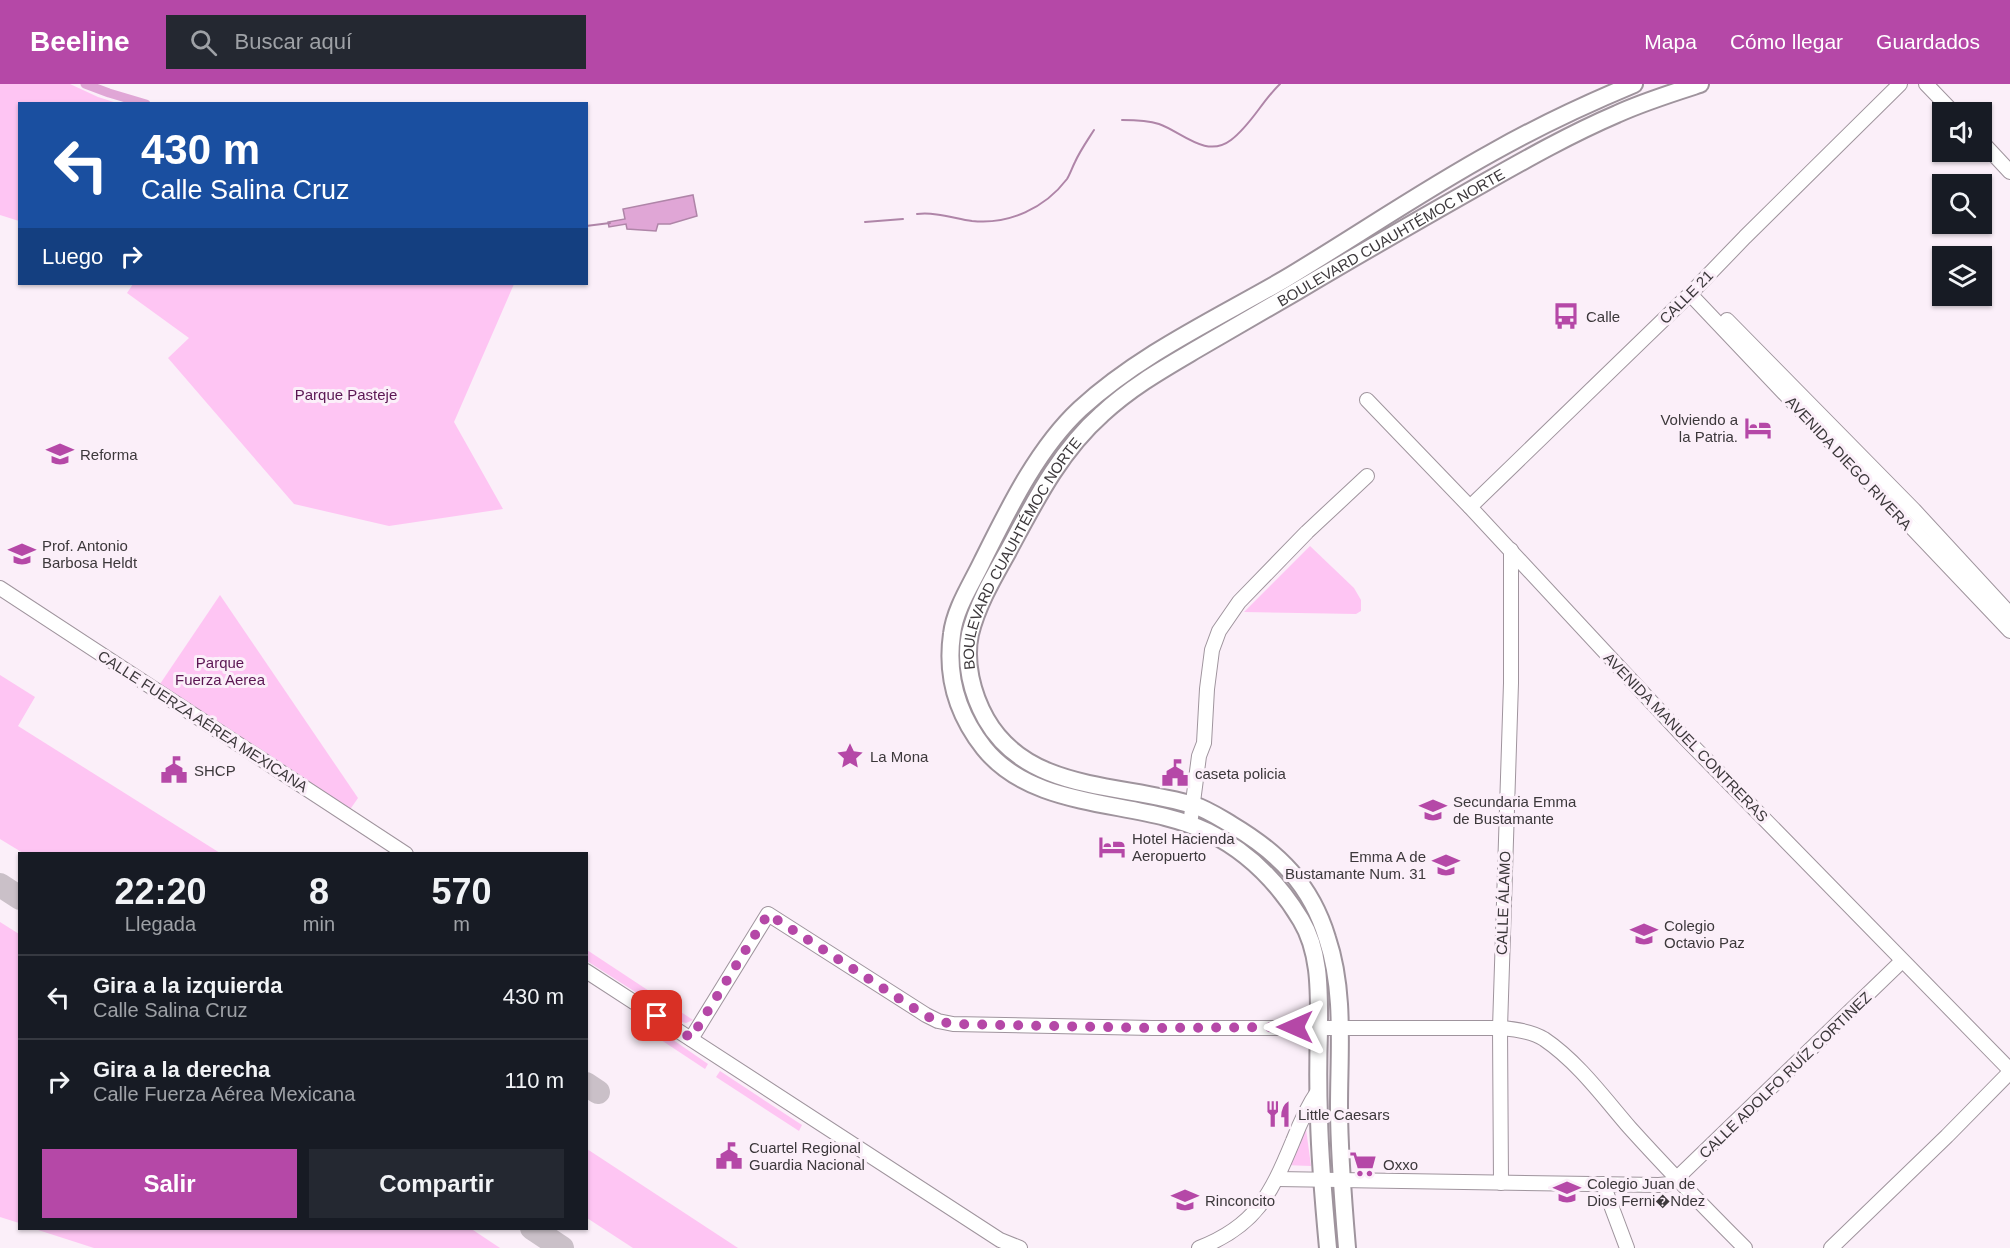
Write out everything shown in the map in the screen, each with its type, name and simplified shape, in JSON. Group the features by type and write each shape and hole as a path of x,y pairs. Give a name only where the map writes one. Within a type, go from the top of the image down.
{"main road":[{"name":"BOULEVARD CUAUHTÉMOC NORTE","path":"1328,1248 1318,1091 1319,1027 1316,965 1304,924 1269,876 1256,863 1240,850 1194,826 1048,790 1019,779 985,749 962,713 952,680 952,629 991,544 1039,458 1079,411 1105,388 1139,364 1286,278 1491,153 1574,109 1634,84"},
{"name":"BOULEVARD CUAUHTÉMOC NORTE","path":"1347,1248 1341,1179 1336,974 1318,912 1300,882 1287,865 1250,836 1197,806 1052,774 1029,763 1010,750 987,720 973,691 970,678 970,634 990,584 1063,456 1095,419 1145,379 1554,144 1618,113 1700,84"}],"street":[{"name":"CALLE 21","path":"1470,507 1693,291 1900,84"},
{"path":"1926,84 1943,102"},
{"path":"1992,153 2010,172"},
{"name":"AVENIDA DIEGO RIVERA","path":"1693,291 1914,510 2010,614"},
{"name":"AVENIDA DIEGO RIVERA","path":"1693,291 2010,631"},
{"name":"AVENIDA MANUEL CONTRERAS","path":"1367,400 1511,550 1683,736 2010,1071"},
{"path":"1194,826 1199,756 1204,743 1207,689 1212,650 1219,631 1239,602 1307,532 1367,476"},
{"name":"CALLE ÁLAMO","path":"1501,1183 1500,1028 1511,683 1511,550"},
{"name":"CALLE FUERZA AÉREA MEXICANA","path":"0,588 403,852"},
{"path":"1197,806 1206,776 1208,758 1204,743"},
{"path":"691,1038 768,914 926,1016 953,1024 1500,1028 1530,1032 1544,1039 1571,1063 1676,1179 1745,1248"},
{"name":"CALLE ADOLFO RUÍZ CORTINEZ","path":"1676,1179 1902,961"},
{"path":"588,972 1000,1240 1020,1248"},
{"path":"1831,1248 1947,1136 2010,1071"},
{"path":"1199,1248 1236,1229 1262,1205 1277,1179 1308,1105 1318,1091"},
{"path":"1277,1179 1659,1185 1676,1179"},
{"path":"1603,1184 1627,1248"}],"green space":[{"path":"0,84 70,84 114,102 18,102 18,221 0,215"},
{"name":"Parque Pasteje","path":"132,285 514,285 454,422 503,509 389,526 294,504 168,358 189,338 127,293"},
{"path":"1310,546 1354,588 1361,600 1361,611 1356,614 1244,612"},
{"name":"Parque Fuerza Aerea","path":"220,595 358,798 349,811 160,684"},
{"path":"0,675 35,697 18,726 218,852 21,852 0,839"},
{"path":"0,922 18,933 18,1223 0,1217"},
{"path":"588,951 693,1020 682,1022 588,962"},
{"path":"650,1024 708,1064 705,1069 646,1030"},
{"path":"720,1071 802,1125 799,1131 716,1077"},
{"path":"1304,1114 1311,1166 1283,1165"},
{"path":"588,1150 738,1248 633,1248 588,1219"},
{"path":"38,1230 473,1230 500,1248 94,1248"}],"shaded area":[{"path":"693,195 697,216 670,224 658,224 656,231 627,229 626,224 609,227 608,222 625,219 623,209"}],"waterway":[{"path":"85,84 139,102"},
{"path":"1122,120 1154,123 1203,145 1212,147 1222,145 1245,127 1280,84"},
{"path":"917,214 986,222 1013,217 1025,212 1048,198 1067,179 1094,130"},
{"path":"865,222 903,219"},
{"path":"588,226 610,223"}],"taxiway":[{"path":"0,885 18,897"},
{"path":"588,1085 598,1092"},
{"path":"535,1230 562,1248"}],"place":[{"name":"Calle","path":"1566,316"},
{"name":"Volviendo a la Patria.","path":"1758,428"},
{"name":"Reforma","path":"60,454"},
{"name":"Prof. Antonio Barbosa Heldt","path":"22,554"},
{"name":"La Mona","path":"850,756"},
{"name":"SHCP","path":"174,770"},
{"name":"caseta policia","path":"1175,773"},
{"name":"Secundaria Emma de Bustamante","path":"1433,810"},
{"name":"Hotel Hacienda Aeropuerto","path":"1112,847"},
{"name":"Emma A de Bustamante Num. 31","path":"1446,865"},
{"name":"Colegio Octavio Paz","path":"1644,934"},
{"name":"Little Caesars","path":"1278,1114"},
{"name":"Cuartel Regional Guardia Nacional","path":"729,1156"},
{"name":"Oxxo","path":"1363,1164"},
{"name":"Colegio Juan de Dios Ferni�Ndez","path":"1567,1192"},
{"name":"Rinconcito","path":"1185,1200"}],"route":[{"path":"657,1016 691,1038 768,914 926,1016 938,1021 953,1024 1152,1028 1295,1027"}]}
